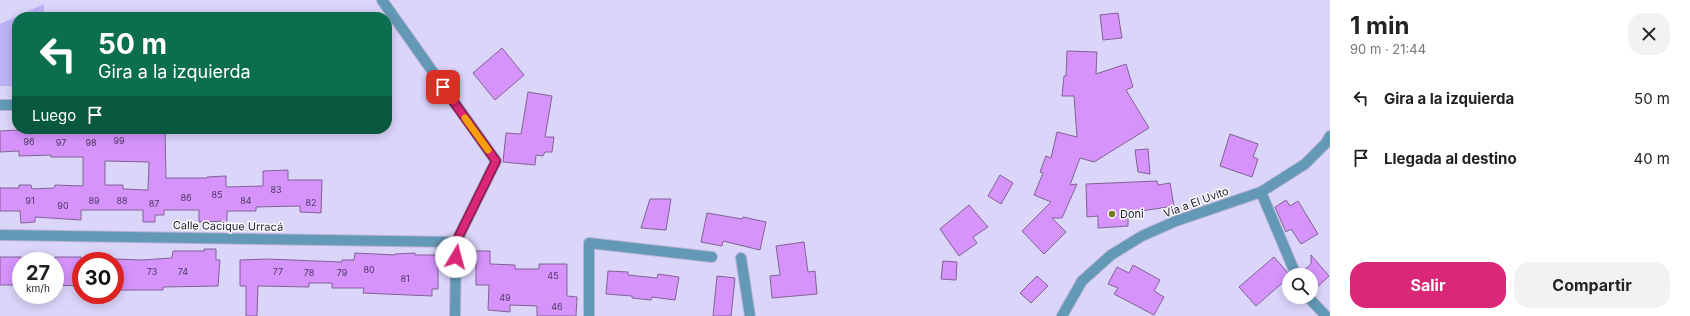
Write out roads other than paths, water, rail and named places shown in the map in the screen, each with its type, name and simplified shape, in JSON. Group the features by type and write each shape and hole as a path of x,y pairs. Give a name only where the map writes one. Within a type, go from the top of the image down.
{"street":[{"path":"382,0 390,12"},
{"path":"392,14 496,161 456,242 455,316"},
{"path":"0,105 12,105"},
{"name":"Vía a El Uvito","path":"1062,316 1082,281 1111,255 1142,236 1176,221 1261,192 1305,164 1326,143 1330,136"},
{"path":"1261,192 1293,268"},
{"name":"Calle Cacique Urracá","path":"0,235 456,242"},
{"path":"590,316 589,243 712,257"},
{"path":"741,258 750,316"},
{"path":"1315,304 1326,316"}],"place":[{"name":"Doni","path":"1112,214"}]}
